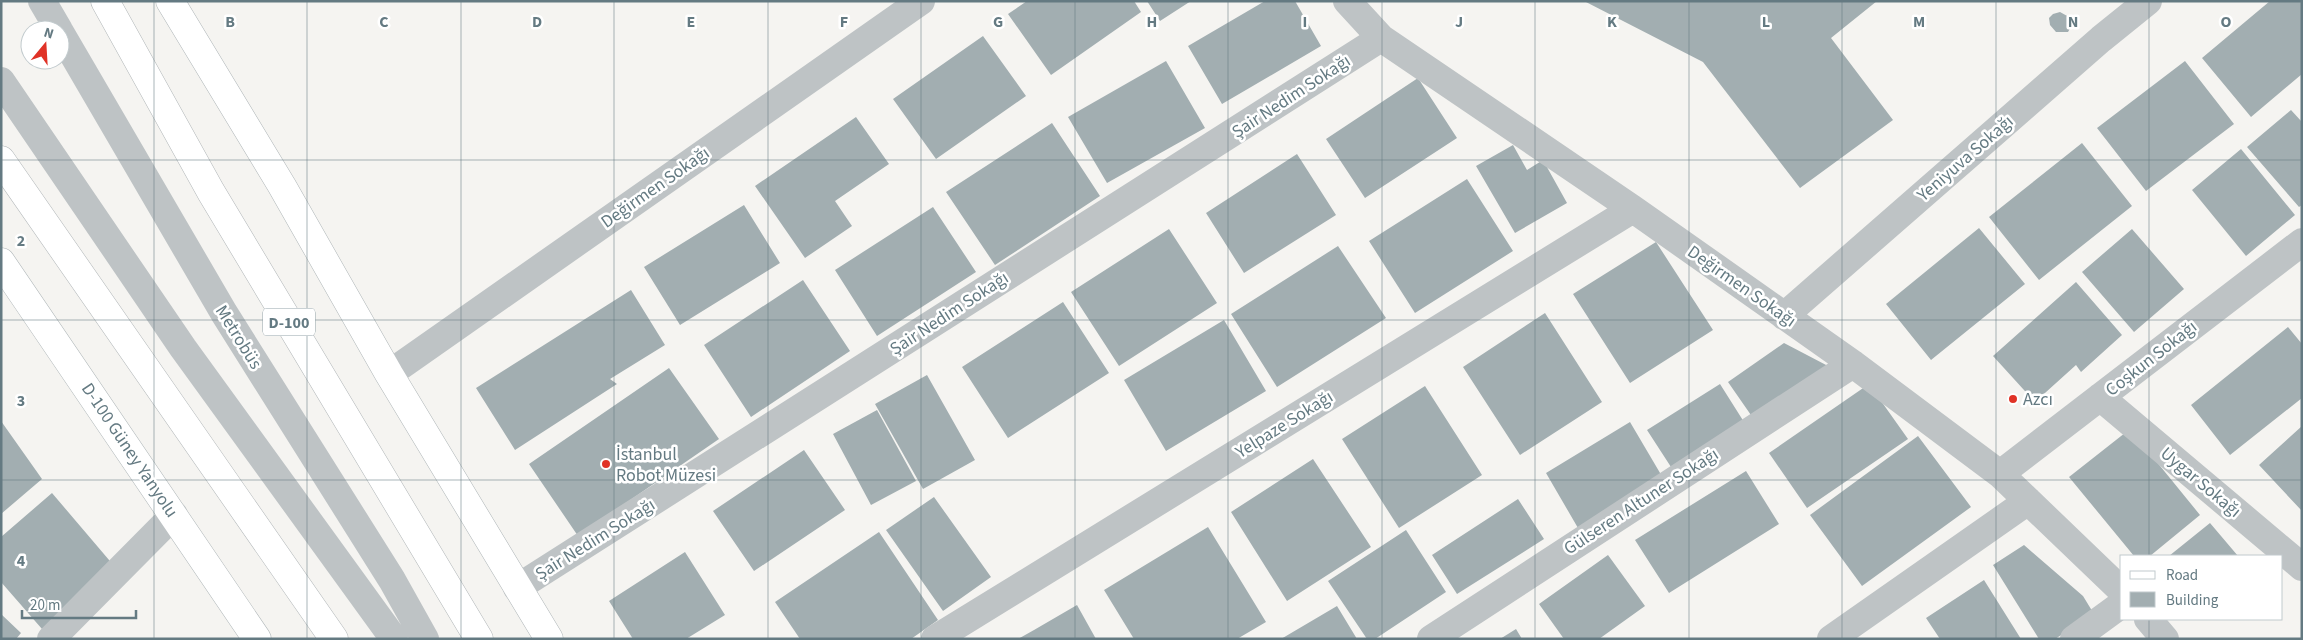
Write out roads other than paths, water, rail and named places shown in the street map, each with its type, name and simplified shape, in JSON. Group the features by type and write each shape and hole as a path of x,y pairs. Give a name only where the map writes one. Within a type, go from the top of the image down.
{"main road":[{"name":"D-100","path":"105,1 211,192 479,639"},
{"path":"170,1 282,186 389,374 549,639"},
{"path":"1,160 334,639"},
{"name":"D-100 Güney Yanyolu","path":"1,262 257,639"}],"street":[{"name":"Metrobüs","path":"42,1 53,20"},
{"name":"Değirmen Sokağı","path":"389,374 921,1"},
{"name":"Yeniyuva Sokağı","path":"1784,316 2093,46 2148,1"},
{"name":"Değirmen Sokağı","path":"1352,3 1381,38 1633,209 1852,364 2000,474 2120,588"},
{"name":"Şair Nedim Sokağı","path":"517,588 1381,38"},
{"name":"Metrobüs","path":"70,50 224,313 392,580 425,639"},
{"path":"1,81 183,348 394,639"},
{"name":"Yelpaze Sokağı","path":"935,639 1633,209"},
{"name":"Coşkun Sokağı","path":"2000,474 2302,242"},
{"name":"Gülseren Altuner Sokağı","path":"1431,639 1852,364"},
{"name":"Uygar Sokağı","path":"2100,397 2301,566"},
{"path":"1831,639 2028,501"},
{"path":"50,639 174,515"},
{"path":"2074,639 2120,605"},
{"path":"2149,620 2165,639"}],"place":[{"name":"Azcı","path":"2013,399"},
{"name":"İstanbul Robot Müzesi","path":"606,464"}]}
